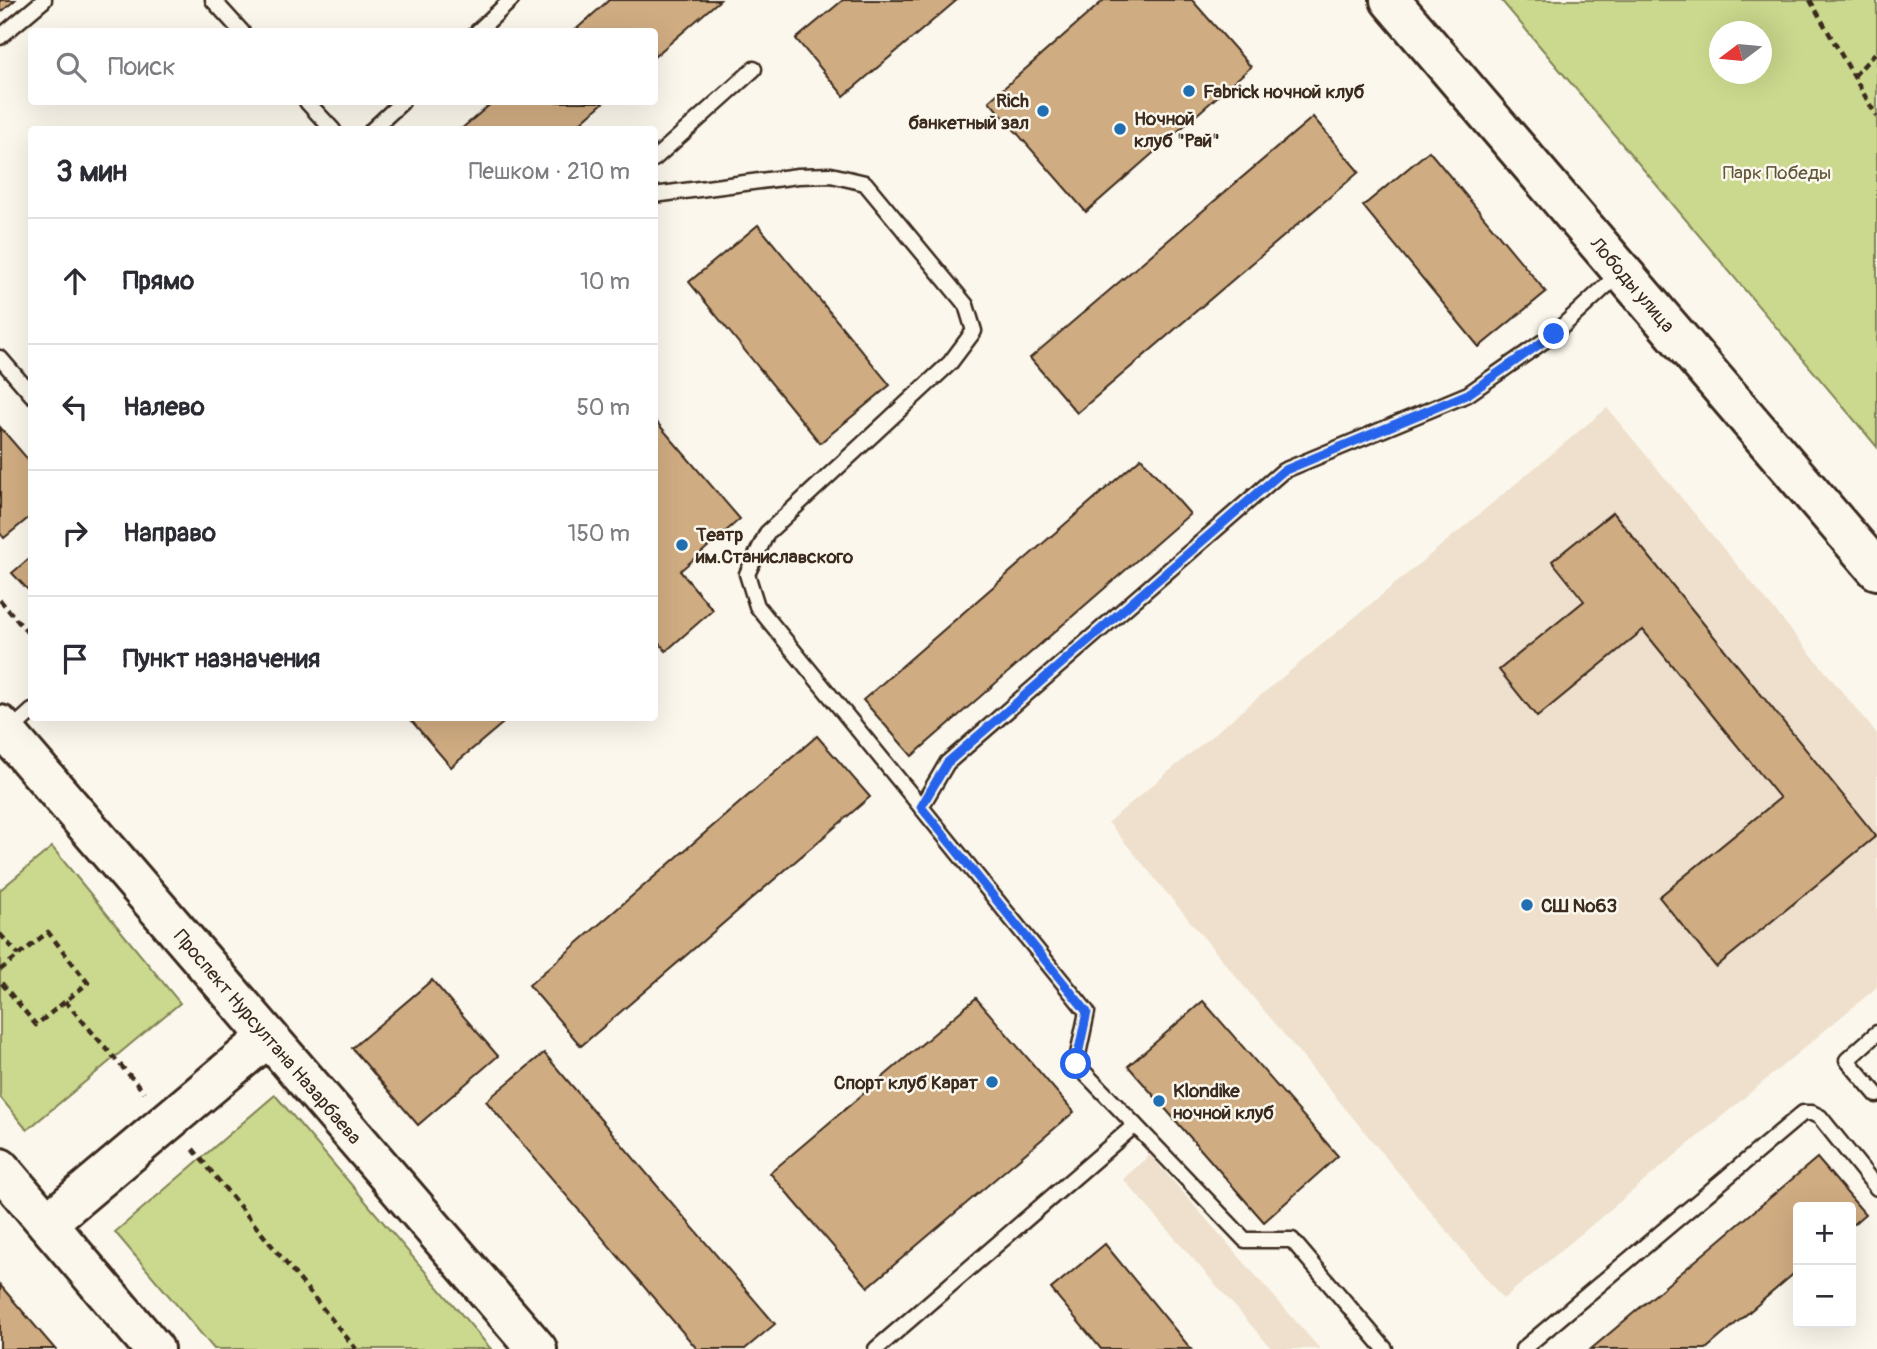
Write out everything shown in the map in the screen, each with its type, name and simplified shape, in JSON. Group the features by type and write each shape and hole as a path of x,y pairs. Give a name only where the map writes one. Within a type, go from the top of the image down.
{"main road":[{"name":"Лободы улица","path":"1390,0 1877,570"},
{"name":"Проспект Нурсултана Назарбаева","path":"10,727 268,1037 537,1349"},
{"path":"47,1223 268,1037"},
{"path":"0,1168 154,1349"}],"lane":[{"path":"0,37 44,0"},
{"path":"213,0 238,28"},
{"path":"481,28 511,0"},
{"path":"658,155 754,69"},
{"path":"310,105 329,126"},
{"path":"376,126 399,105"},
{"path":"658,194 798,176 831,175 865,183 965,305 974,331 950,363 766,533 747,574 757,606 1087,1012 1076,1064 1245,1240 1292,1240 1385,1349"},
{"path":"921,807 947,763 1283,471 1468,394 1554,334 1622,271"},
{"path":"0,358 28,390"},
{"path":"1877,1033 1847,1060 1877,1095"},
{"path":"1523,1349 1803,1113 1820,1117 1877,1188"},
{"path":"876,1349 1135,1125"}],"path":[{"path":"1810,0 1877,117"},
{"path":"1854,76 1877,51"},
{"path":"0,600 28,633"},
{"path":"0,970 48,932 88,982 36,1025 0,981"},
{"path":"0,934 19,955"},
{"path":"65,1001 170,1121 356,1349"}],"shaded area":[{"name":"СШ №63","path":"1607,408 1877,734 1877,987 1503,1299 1108,822"},
{"path":"1150,1155 1320,1349 1272,1349 1123,1179"}],"green space":[{"name":"Парк Победы","path":"1501,0 1877,0 1877,447"},
{"path":"52,847 180,1003 27,1130 0,1097 0,890"},
{"path":"275,1095 491,1349 214,1349 115,1232"}],"building":[{"path":"0,0 15,0 0,13"},
{"path":"609,0 720,0 658,54 658,28 578,28"},
{"path":"843,0 957,0 844,96 796,39"},
{"path":"1104,0 1192,0 1251,67 1086,212 989,101"},
{"path":"489,105 601,105 577,126 465,126"},
{"path":"1313,117 1359,172 1077,413 1030,358"},
{"path":"1429,151 1546,292 1479,347 1363,206"},
{"path":"758,225 890,385 820,443 689,282"},
{"name":"Театр им.Станиславского","path":"658,424 740,519 680,571 713,610 666,651 658,642"},
{"path":"0,427 28,459 28,518 4,538 0,533"},
{"path":"1141,458 1190,514 912,756 863,700"},
{"path":"1613,512 1876,836 1716,967 1659,897 1780,798 1643,630 1537,717 1499,670 1584,601 1552,561"},
{"path":"28,559 28,590 12,573"},
{"path":"412,721 505,721 451,767"},
{"path":"817,736 870,797 581,1046 529,985"},
{"path":"432,980 498,1056 418,1125 352,1048"},
{"path":"976,998 1074,1112 868,1287 770,1173"},
{"path":"1203,1001 1338,1156 1264,1222 1128,1066"},
{"path":"544,1053 775,1324 745,1349 697,1349 486,1101"},
{"path":"1817,1158 1855,1202 1793,1202 1793,1274 1706,1349 1591,1349"},
{"path":"1856,1204 1865,1214 1856,1222"},
{"path":"1105,1244 1191,1349 1101,1349 1051,1289"},
{"path":"0,1285 55,1349 0,1349"}],"place":[{"name":"Fabrick ночной клуб","path":"1189,91"},
{"name":"Rich банкетный зал","path":"1043,111"},
{"name":"Ночной клуб \"Рай\"","path":"1120,129"},
{"name":"Театр им.Станиславского","path":"682,545"},
{"name":"СШ №63","path":"1527,905"},
{"name":"Спорт клуб Карат","path":"992,1082"},
{"name":"Klondike ночной клуб","path":"1159,1101"}],"route":[{"path":"1076,1064 1087,1012 921,807 947,763 1283,471 1468,394 1554,334"}]}
